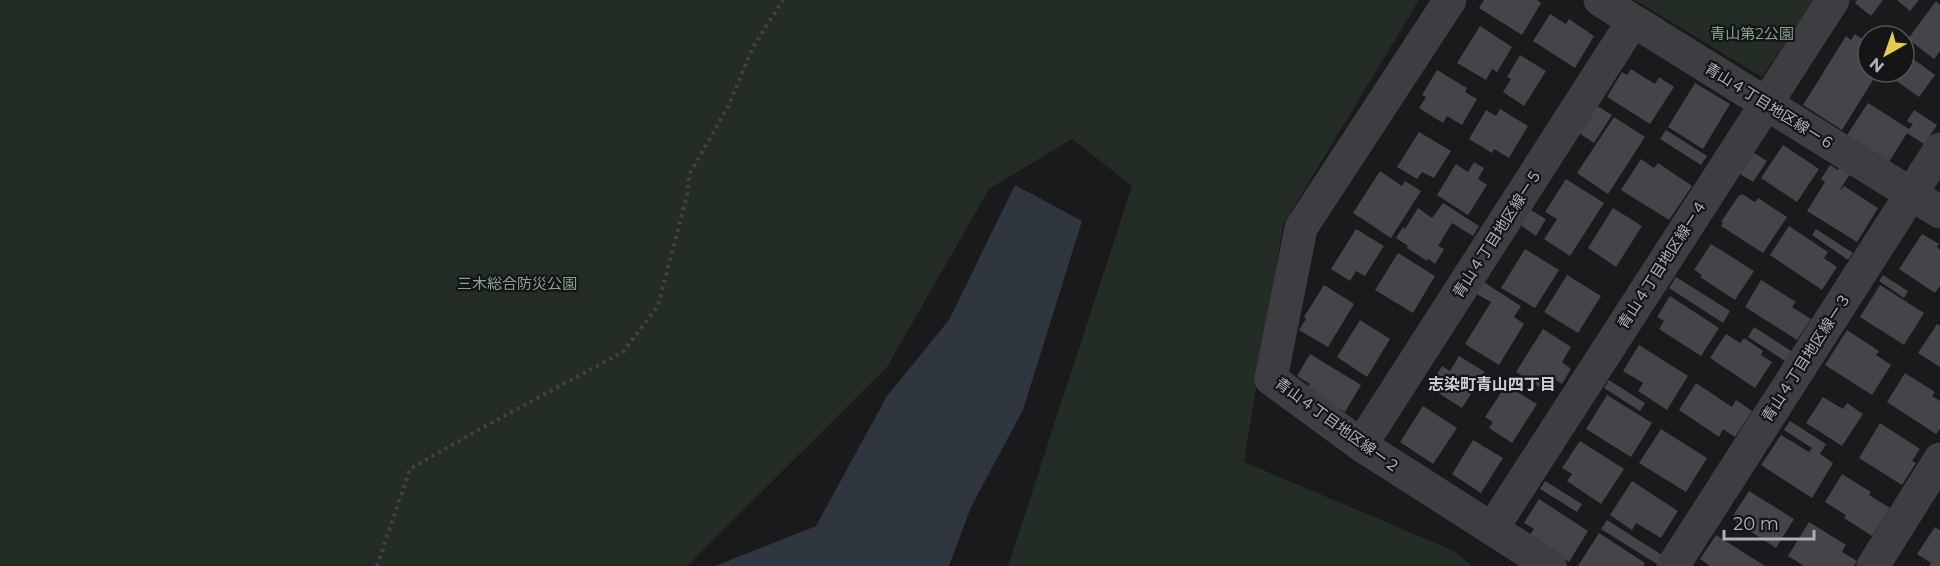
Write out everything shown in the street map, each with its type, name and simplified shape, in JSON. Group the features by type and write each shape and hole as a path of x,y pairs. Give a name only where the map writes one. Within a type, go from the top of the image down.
{"street":[{"name":"青山４丁目地区線ー２","path":"1450,0 1301,228 1271,379 1361,445 1550,566"},
{"name":"青山４丁目地区線ー６","path":"1600,0 1940,212"},
{"name":"青山４丁目地区線ー４","path":"1492,529 1833,0"},
{"name":"青山４丁目地区線ー５","path":"1361,445 1633,21"},
{"name":"青山４丁目地区線ー３","path":"1673,566 1940,149"},
{"path":"1873,566 1940,459"}],"path":[{"path":"377,566 410,469 623,352 658,306 687,195 689,175 728,107 753,47 783,0"}],"green space":[{"name":"三木総合防災公園","path":"0,0 1419,0 1283,225 1244,462 1454,551 1472,566 1008,566 1132,186 1072,139 989,189 887,367 687,566 0,566"},
{"name":"青山第2公園","path":"1635,0 1814,0 1762,77"}],"shaded area":[{"path":"1015,185 1082,221 1023,410 971,507 949,566 715,566 816,526 887,396 949,320"}],"building":[{"path":"1484,0 1537,0 1541,3 1522,35 1479,8"},
{"path":"1857,0 1883,0 1871,16 1855,3"},
{"path":"1897,0 1919,0 1910,11"},
{"path":"1936,1 1940,5 1940,51 1934,59 1916,45 1916,28"},
{"path":"1550,14 1566,24 1569,19 1594,36 1575,68 1533,41"},
{"path":"1480,26 1512,47 1497,72 1492,69 1486,80 1457,63"},
{"path":"1856,35 1856,84 1871,84 1842,130 1803,105 1846,36 1851,40"},
{"path":"1520,55 1546,71 1524,106 1503,92 1511,79 1507,77"},
{"path":"1916,61 1935,75 1919,97 1901,84 1916,84"},
{"path":"1631,69 1655,84 1659,77 1674,87 1650,124 1607,97 1622,72 1627,75"},
{"path":"1437,70 1467,88 1465,92 1477,99 1462,125 1447,116 1443,123 1419,108 1426,97 1422,95"},
{"path":"1695,83 1730,104 1703,149 1668,127"},
{"path":"1868,103 1909,129 1913,124 1907,121 1914,110 1937,125 1924,144 1907,133 1889,162 1847,135"},
{"path":"1594,104 1612,115 1594,143 1576,131"},
{"path":"1500,109 1528,126 1509,158 1494,149 1492,153 1469,139 1486,110 1496,116"},
{"path":"1614,117 1645,137 1608,194 1577,173"},
{"path":"1666,130 1707,156 1701,165 1660,139"},
{"path":"1419,132 1451,151 1434,178 1422,172 1417,179 1397,167"},
{"path":"1783,145 1819,169 1797,202 1761,178"},
{"path":"1754,153 1767,161 1753,182 1740,174"},
{"path":"1641,159 1654,168 1658,163 1692,186 1669,220 1621,190"},
{"path":"1474,162 1484,168 1478,179 1487,185 1468,215 1437,195 1456,164 1468,172"},
{"path":"1830,165 1838,170 1840,167 1850,174 1839,191 1844,186 1878,208 1857,242 1807,211 1825,182 1821,179"},
{"path":"1380,171 1402,186 1405,181 1421,191 1391,238 1353,213"},
{"path":"1566,179 1604,203 1570,256 1544,239 1557,219 1545,212"},
{"path":"1742,194 1755,202 1758,198 1787,217 1763,253 1721,226 1723,223 1721,222 1739,195"},
{"path":"1443,203 1479,226 1473,236 1452,223 1438,246 1444,249 1435,264 1407,248 1408,246 1396,238 1403,227 1405,229 1418,208 1432,218"},
{"path":"1613,208 1642,226 1616,267 1588,248"},
{"path":"1529,209 1546,219 1536,236 1519,224"},
{"path":"1789,226 1828,252 1824,258 1837,267 1822,290 1770,255"},
{"path":"1356,229 1384,246 1365,276 1356,271 1350,281 1331,269"},
{"path":"1816,229 1853,253 1848,260 1812,235"},
{"path":"1922,234 1939,244 1937,247 1940,250 1940,286 1935,293 1899,269"},
{"path":"1711,244 1754,271 1735,300 1700,277 1702,275 1694,270"},
{"path":"1525,249 1559,270 1535,308 1501,288"},
{"path":"1398,253 1435,276 1413,313 1375,290"},
{"path":"1567,275 1601,296 1578,333 1544,312"},
{"path":"1883,275 1908,291 1904,298 1879,281"},
{"path":"1676,277 1730,311 1723,323 1669,288"},
{"path":"1761,280 1796,302 1792,307 1811,319 1797,340 1745,307"},
{"path":"1482,281 1521,306 1514,317 1524,324 1499,365 1465,344 1491,302 1475,293"},
{"path":"1324,285 1354,304 1328,347 1299,330 1306,319 1304,317"},
{"path":"1880,285 1924,313 1904,345 1860,317"},
{"path":"1670,296 1719,328 1701,356 1659,329 1664,321 1657,317"},
{"path":"1360,320 1390,339 1367,377 1337,357"},
{"path":"1937,324 1940,326 1940,367 1918,353"},
{"path":"1754,327 1791,351 1785,361 1748,337"},
{"path":"1543,329 1571,347 1562,362 1571,369 1562,384 1552,378 1544,390 1516,372"},
{"path":"1847,330 1879,351 1876,355 1891,365 1872,395 1825,365"},
{"path":"1726,334 1740,343 1744,338 1763,351 1761,355 1772,362 1755,388 1710,358"},
{"path":"1639,345 1688,376 1667,410 1638,391 1643,383 1623,371"},
{"path":"1310,354 1361,385 1345,412 1307,389 1310,384 1297,376"},
{"path":"1459,356 1485,372 1462,408 1429,387 1442,366 1450,371"},
{"path":"1905,373 1935,392 1932,396 1940,401 1940,429 1936,434 1887,402"},
{"path":"1609,380 1645,403 1640,411 1604,388"},
{"path":"1696,383 1732,407 1736,400 1752,411 1735,437 1723,429 1719,437 1679,410"},
{"path":"1506,385 1537,404 1512,443 1489,428 1493,422 1485,417"},
{"path":"1607,395 1652,423 1631,457 1586,429"},
{"path":"1823,397 1843,409 1847,403 1863,414 1842,446 1806,423"},
{"path":"1423,406 1457,428 1433,464 1400,442"},
{"path":"1790,421 1826,444 1820,454 1833,463 1812,498 1761,465 1781,435 1809,452 1812,448 1784,430"},
{"path":"1880,423 1920,449 1912,461 1916,463 1902,485 1859,458"},
{"path":"1661,429 1707,458 1686,492 1639,463"},
{"path":"1473,440 1503,458 1481,493 1452,474"},
{"path":"1580,441 1624,469 1601,504 1567,481 1572,474 1562,468"},
{"path":"1842,474 1871,492 1869,495 1890,508 1872,536 1844,518 1846,515 1825,502"},
{"path":"1545,481 1582,504 1577,512 1540,489"},
{"path":"1632,481 1678,511 1661,538 1636,523 1632,530 1610,515"},
{"path":"1749,491 1794,519 1776,548 1731,519"},
{"path":"1539,499 1588,531 1569,562 1529,536 1534,529 1524,523"},
{"path":"1607,520 1662,555 1657,564 1601,529"},
{"path":"1809,522 1846,545 1842,552 1857,561 1854,566 1804,566 1788,556"},
{"path":"1935,527 1940,530 1940,566 1929,566 1931,563 1917,554"},
{"path":"1599,533 1645,563 1643,566 1578,566"},
{"path":"1716,535 1765,566 1710,566 1700,559"}],"district":[{"name":"志染町青山四丁目","path":"1492,384"}]}
